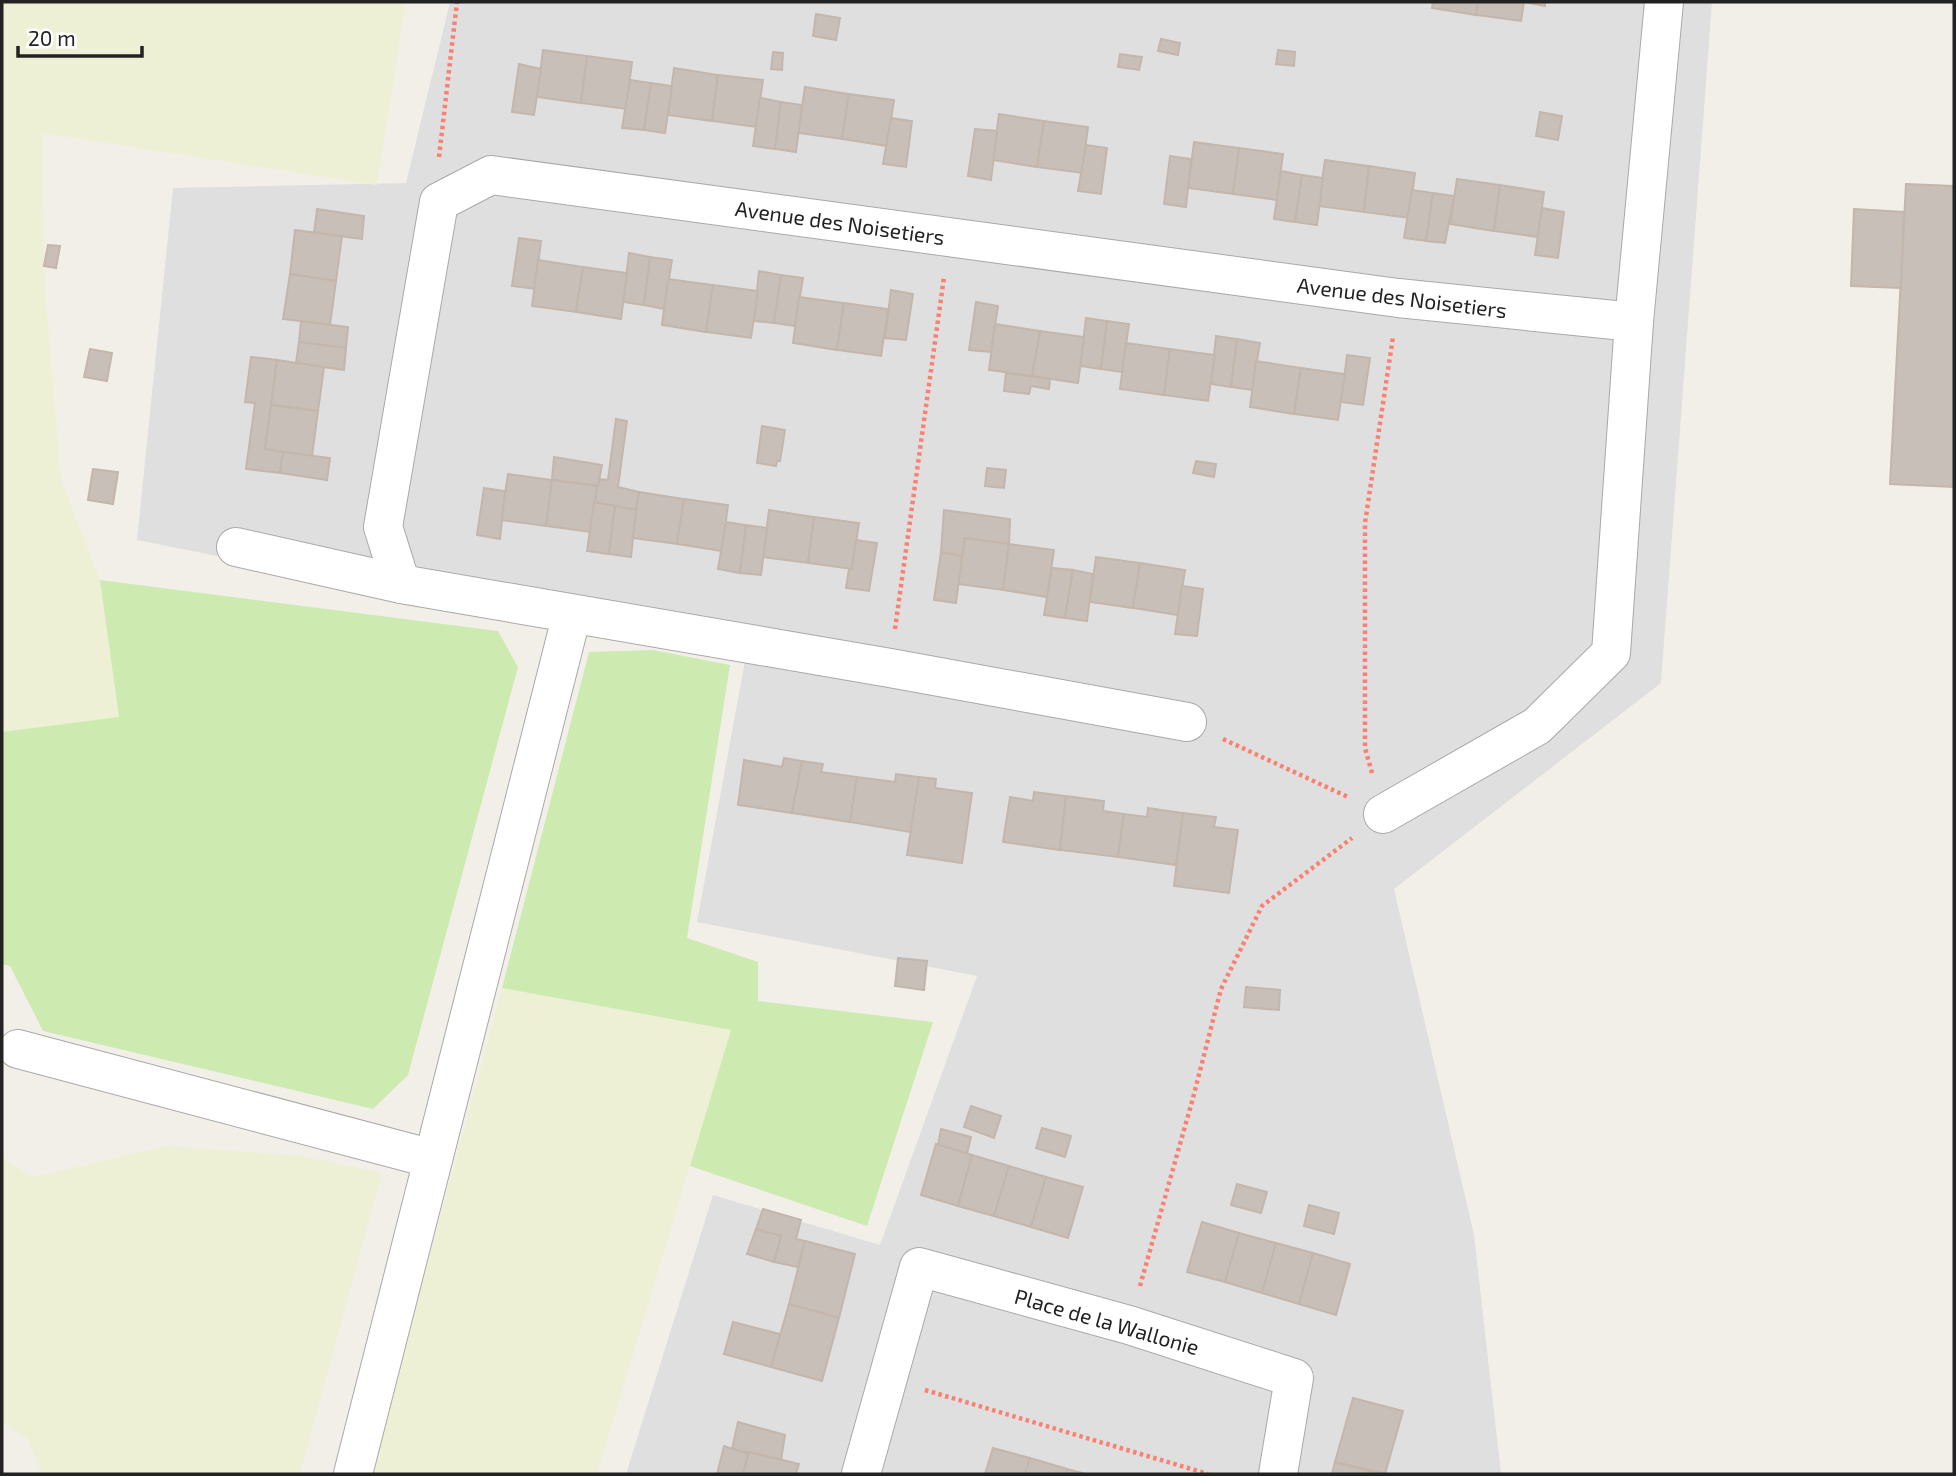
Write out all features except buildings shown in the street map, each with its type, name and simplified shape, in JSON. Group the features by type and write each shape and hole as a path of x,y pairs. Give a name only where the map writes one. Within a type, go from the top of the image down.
{"street":[{"path":"1383,814 1537,726 1611,653 1634,322 1664,2"},
{"name":"Avenue des Noisetiers","path":"439,202 491,175 1398,298 1634,322"},
{"path":"401,584 383,527 439,202"},
{"path":"236,547 401,584 1187,722"},
{"path":"353,1474 572,614"},
{"path":"18,1049 433,1159"},
{"name":"Place de la Wallonie","path":"887,1379 919,1267 1129,1325 1294,1378 1278,1474"},
{"path":"860,1474 887,1379"}],"path":[{"path":"439,202 438,160 457,2"},
{"path":"890,668 949,237"},
{"path":"1383,814 1365,748 1364,523 1398,298"},
{"path":"1187,722 1383,814"},
{"path":"1129,1325 1221,989 1262,906 1383,814"},
{"path":"887,1379 1208,1474"}],"shaded area":[{"path":"450,2 1712,2 1661,683 1394,889 1474,1235 1501,1474 626,1474 713,1195 880,1245 977,976 697,922 745,661 137,540 173,188 406,183"}],"green space":[{"path":"2,2 406,2 377,185 42,133 45,287 61,479 100,580 119,718 2,732"},
{"path":"100,580 498,631 518,667 408,1075 373,1109 43,1031 10,966 2,964 2,732 119,717"},
{"path":"653,650 730,665 687,938 758,962 758,1001 933,1022 867,1226 690,1166 731,1030 502,988 589,652"},
{"path":"502,988 731,1030 597,1474 371,1474"},
{"path":"166,1146 302,1156 382,1173 300,1474 42,1474 27,1438 2,1423 2,1158 34,1177"}]}
